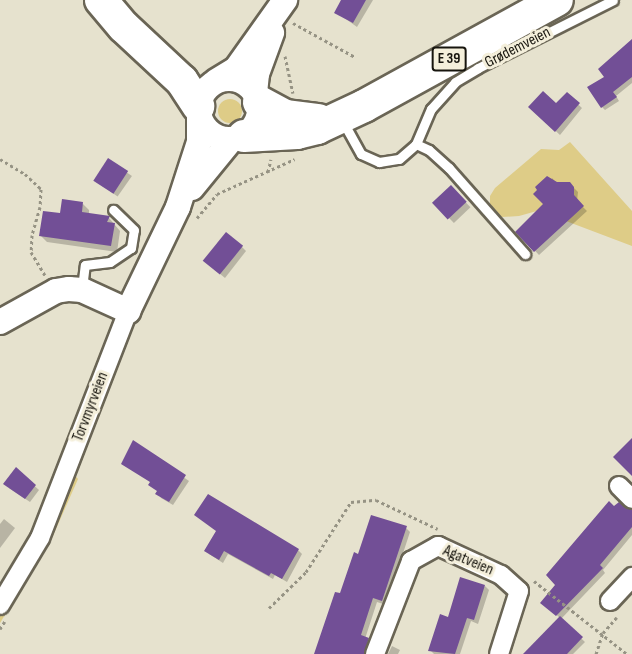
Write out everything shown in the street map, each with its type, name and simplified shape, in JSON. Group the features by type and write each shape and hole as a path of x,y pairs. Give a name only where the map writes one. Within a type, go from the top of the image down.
{"highway":[{"path":"101,0 124,27 204,102"},
{"name":"E 39","path":"238,138 297,133 341,118 557,0"},
{"name":"E 39","path":"257,98 278,114 296,119 341,118"}],"main road":[{"path":"286,9 257,74 257,122 238,138 215,137 203,125 204,102 236,69 286,9"},
{"path":"204,102 234,79 242,81 257,98"},
{"name":"Torvmyrveien","path":"184,216 200,142 204,102"},
{"name":"Torvmyrveien","path":"128,311 184,216 216,155 238,138"},
{"path":"0,322 56,291 82,290 128,311"}],"street":[{"name":"Torvmyrveien","path":"0,605 40,538 128,311"},
{"path":"619,486 632,499"},
{"name":"Agatveien","path":"375,654 411,561 438,546 501,575 519,591"},
{"path":"610,601 632,578"},
{"path":"499,654 519,591"}],"lane":[{"name":"Grødemveien","path":"416,144 430,109 455,82 478,68 613,0"},
{"path":"341,118 354,145 369,159 379,162 399,159 416,144 429,150 449,168 525,254"},
{"path":"82,290 85,265 110,262 131,248 134,230 113,210"}],"path":[{"path":"286,9 288,30"},
{"path":"286,9 355,57"},
{"path":"282,46 294,90 292,98"},
{"path":"0,159 25,174 41,189 40,207 32,235 31,252 56,291"},
{"path":"184,216 217,194 268,172"},
{"path":"269,608 306,572 351,502 376,500 439,529"},
{"path":"519,591 524,573 627,654"},
{"path":"596,654 603,633 621,613 610,601"}],"shaded area":[{"path":"230,99 239,102 242,111 239,120 230,123 221,120 218,111 221,102"},
{"path":"570,142 632,211 632,246 566,221 544,209 519,216 502,217 494,213 490,205 490,196 495,188 541,149 559,150"},
{"path":"74,474 78,479 52,538 0,623 0,611"}],"building":[{"path":"341,0 366,0 353,23 334,13"},
{"path":"632,39 632,77 613,92 617,97 601,108 587,87 604,77 598,69"},
{"path":"543,91 556,103 567,92 580,103 555,132 528,107"},
{"path":"108,158 128,171 113,194 93,181"},
{"path":"547,176 557,182 570,182 574,187 574,195 584,206 534,252 515,232 543,204 533,194 537,190 535,187"},
{"path":"451,185 467,202 448,220 432,203"},
{"path":"62,199 83,202 82,212 110,216 107,222 115,223 111,246 39,236 43,211 60,213"},
{"path":"226,232 243,246 220,275 203,261"},
{"path":"632,438 632,476 613,457"},
{"path":"133,440 186,475 169,502 155,494 157,491 148,485 150,482 121,464"},
{"path":"16,467 36,485 25,499 3,484"},
{"path":"208,494 299,549 282,579 271,573 269,576 224,551 219,560 204,551 216,531 194,515"},
{"path":"609,501 614,506 619,502 632,510 632,527 600,565 603,568 556,616 540,603 555,585 546,575"},
{"path":"371,515 407,526 382,601 373,598 361,635 369,638 364,654 314,654 335,592 340,593 354,552 358,554"},
{"path":"460,577 485,585 474,620 467,618 455,654 428,651 440,614 448,617"},
{"path":"560,616 583,637 567,654 523,654"}]}
